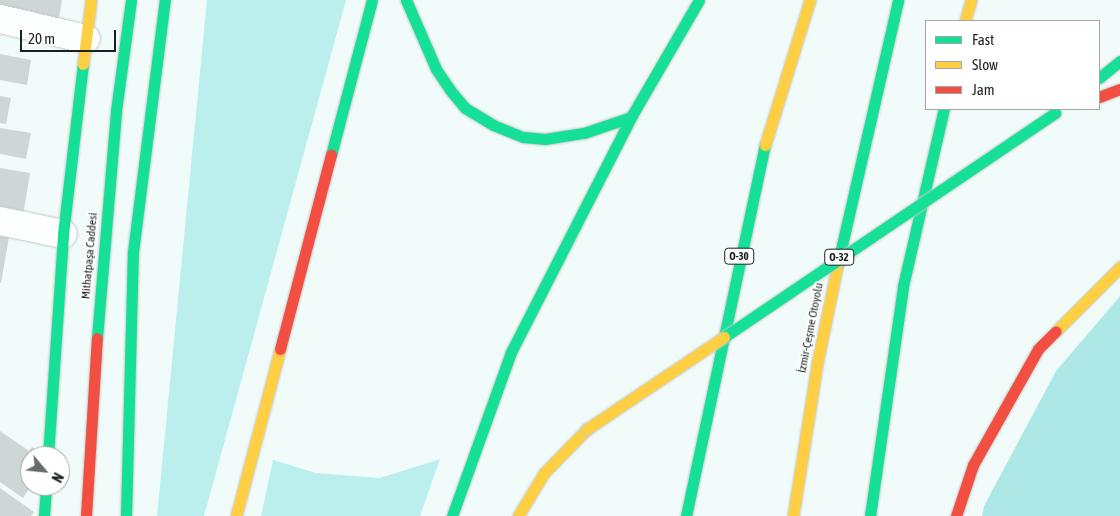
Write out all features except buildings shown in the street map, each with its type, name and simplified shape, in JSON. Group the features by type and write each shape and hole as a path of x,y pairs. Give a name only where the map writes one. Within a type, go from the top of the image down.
{"main road":[{"path":"49,446 63,234 91,0"},
{"name":"Mithatpaşa Caddesi","path":"86,516 89,433 116,111 132,0"},
{"path":"126,516 133,252 165,0"},
{"path":"236,516 372,0"},
{"path":"406,0 436,68 450,90 465,108 493,125 523,136 545,139 584,133 631,117"},
{"path":"452,516 511,352 631,117 699,0"},
{"name":"O-30","path":"686,516 760,160 810,0"},
{"name":"İzmir-Çeşme Otoyolu","path":"793,516 818,359 871,108 898,0"},
{"path":"965,20 971,0"},
{"path":"1100,77 1120,61"},
{"path":"1100,97 1120,89"},
{"path":"870,516 903,286 944,110"},
{"path":"518,516 544,473 587,429 1057,111"},
{"path":"956,516 973,464 1038,349 1120,266"},
{"path":"44,516 45,496"}],"street":[{"path":"0,19 86,39"},
{"path":"0,221 63,234"}],"shaded area":[{"path":"207,0 346,0 204,516 157,516"},
{"path":"1120,296 1120,516 982,516 984,506 1056,371"},
{"path":"440,459 420,516 261,516 273,460 316,473 380,478"}],"traffic: fast":[{"path":"97,338 116,111 131,0"},
{"path":"126,516 133,252 165,0"},
{"path":"331,155 372,0"},
{"path":"406,0 436,69 450,90 465,108 493,125 523,137 545,139 584,133 631,117"},
{"path":"631,117 699,0"},
{"path":"837,267 898,0"},
{"path":"1100,77 1120,61"},
{"path":"49,446 63,234 83,64"},
{"path":"870,516 903,286 944,110"},
{"path":"724,337 1055,113"},
{"path":"452,516 511,352 631,117"},
{"path":"686,516 765,145"},
{"path":"44,516 45,496"}],"traffic: slow":[{"path":"83,64 91,0"},
{"path":"765,145 810,0"},
{"path":"965,20 971,0"},
{"path":"793,516 818,359 837,267"},
{"path":"1056,331 1120,267"},
{"path":"587,429 724,337"},
{"path":"236,516 280,349"},
{"path":"518,516 544,473 587,429"}],"traffic: jam":[{"path":"1100,97 1120,89"},
{"path":"280,349 331,155"},
{"path":"956,516 973,465 1038,349 1056,331"},
{"path":"86,516 97,338"}]}
